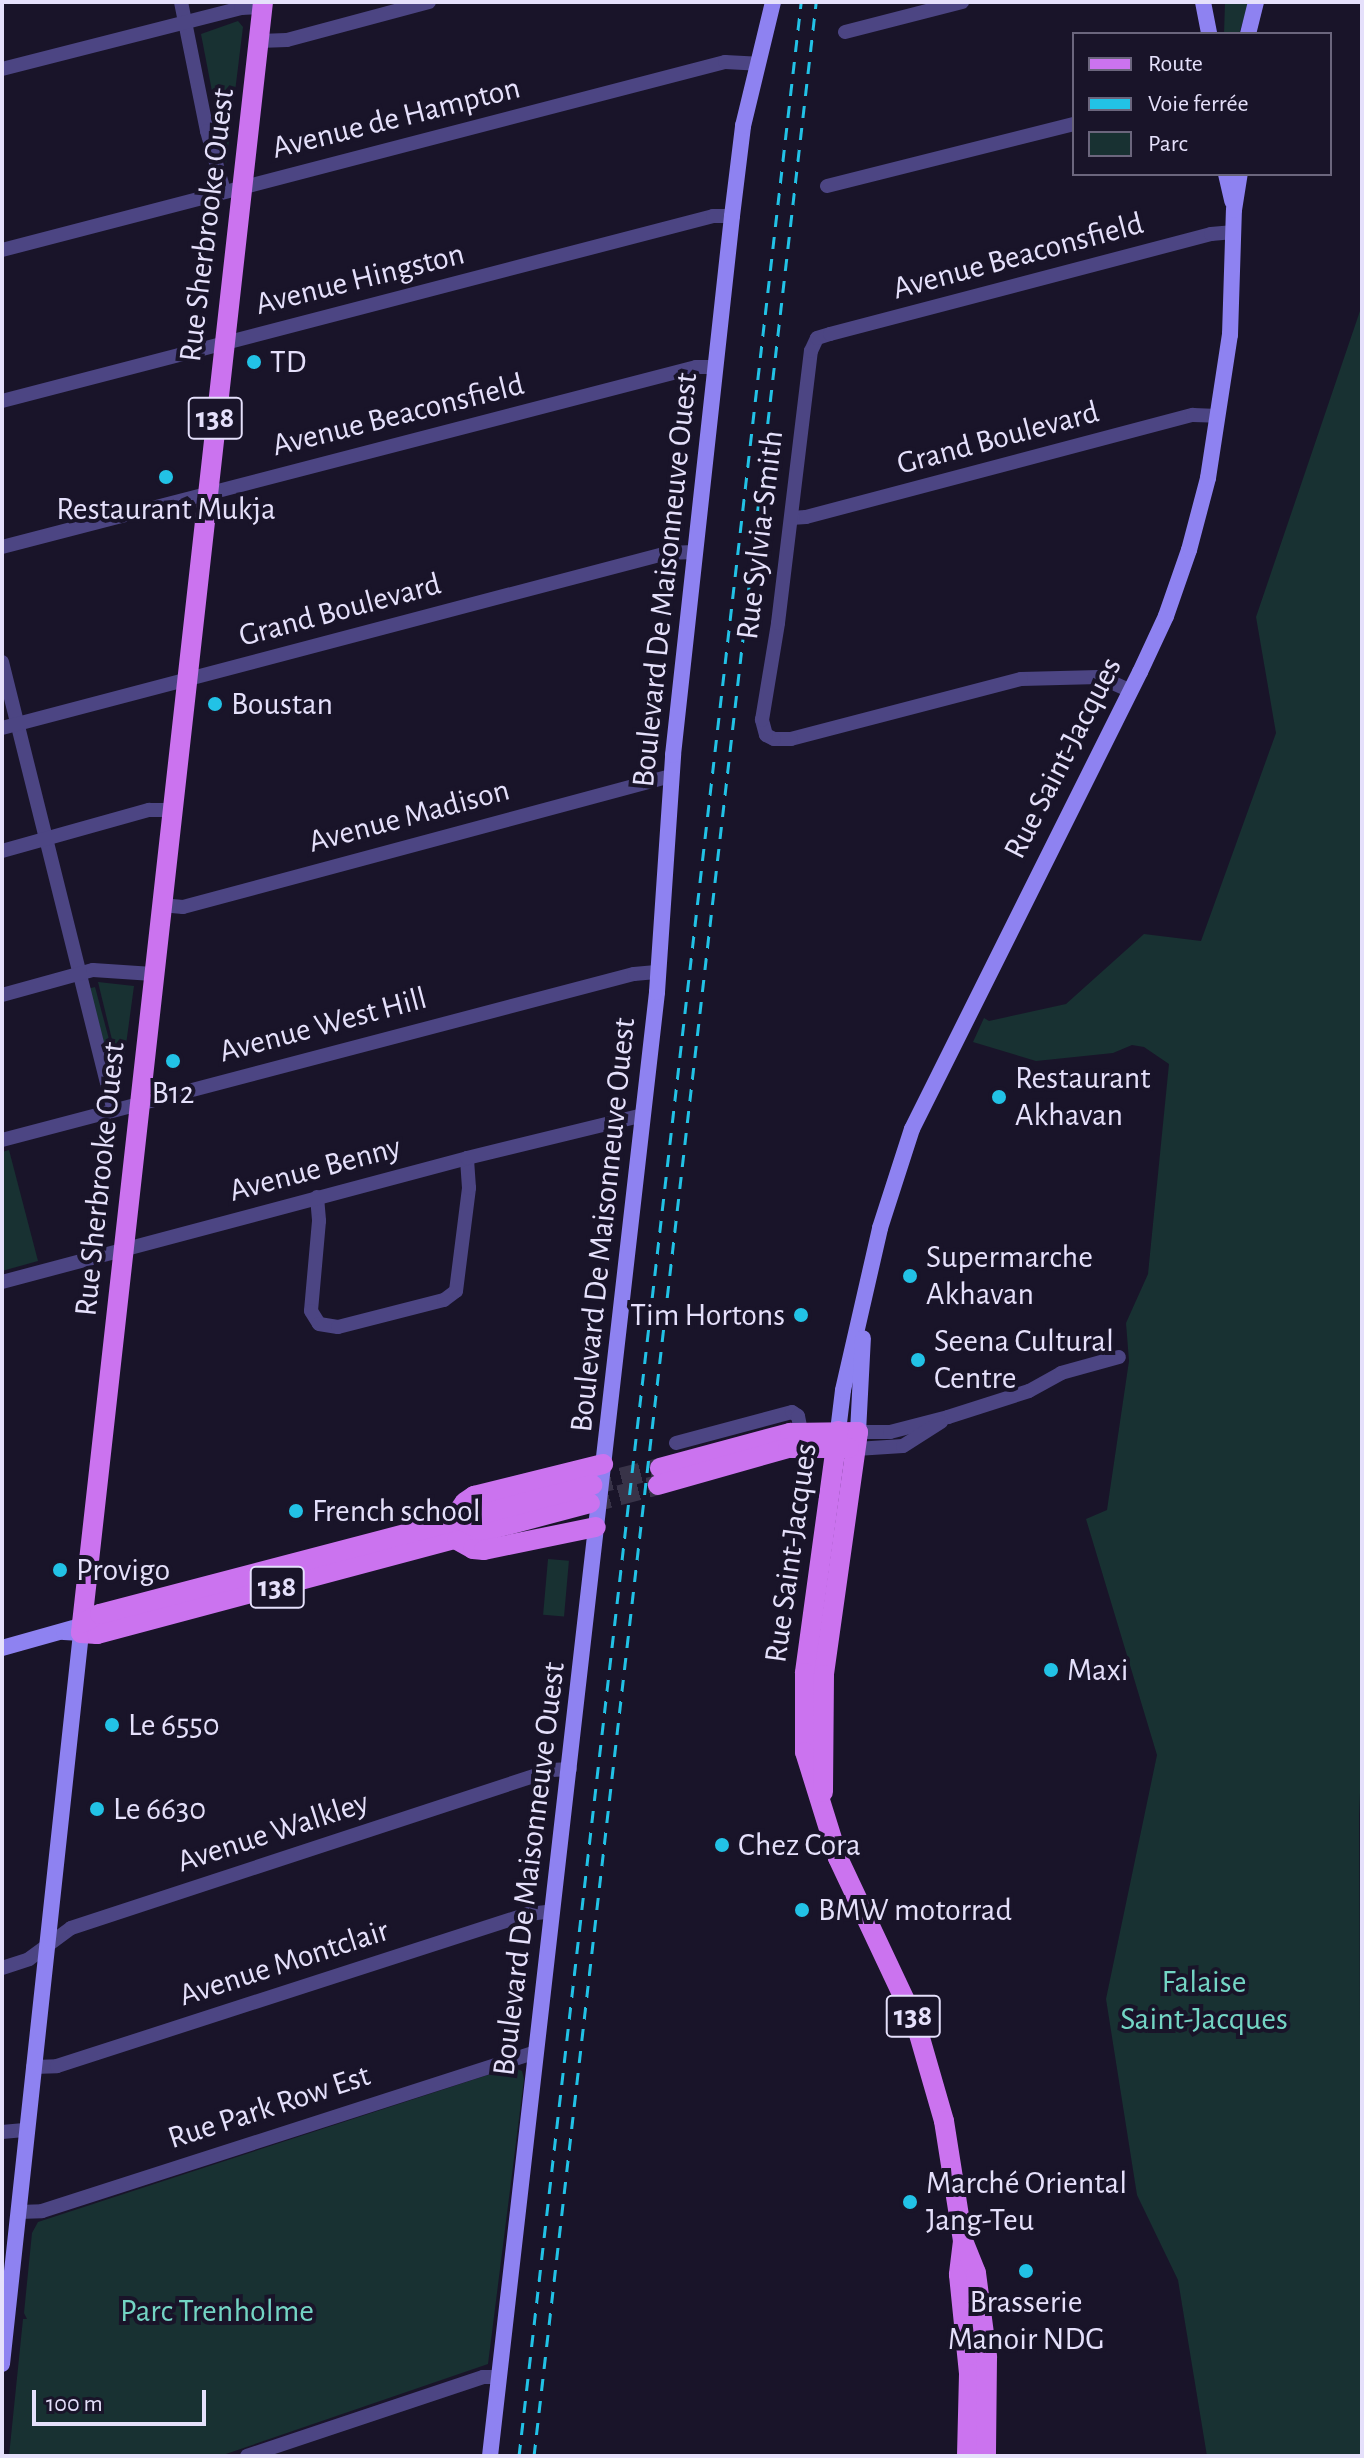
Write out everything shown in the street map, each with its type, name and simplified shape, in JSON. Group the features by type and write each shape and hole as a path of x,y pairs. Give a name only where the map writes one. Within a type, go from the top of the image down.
{"main road":[{"name":"Rue Sherbrooke Ouest","path":"75,1630 122,1249 223,343 233,189 263,4"},
{"path":"801,1432 847,1440 788,1448 659,1476 801,1432"},
{"name":"Rue Saint-Jacques","path":"847,1440 802,1705 807,1763 823,1804 838,1858 899,1982 923,2042 947,2134 963,2241 976,2273 987,2357 986,2456"},
{"path":"594,1507 484,1550 473,1549 454,1531 474,1496 603,1464"},
{"name":"138","path":"75,1630 97,1634 454,1531 594,1507"},
{"name":"Rue Saint-Jacques","path":"963,2241 959,2275 969,2374 967,2456"}],"street":[{"path":"181,2 184,22 233,189"},
{"path":"259,41 287,40 429,2"},
{"name":"Boulevard De Maisonneuve Ouest","path":"490,2456 570,1769 594,1507 603,1464 659,972 671,776 732,216 743,126 773,2"},
{"path":"845,32 962,2"},
{"path":"1203,2 1210,32"},
{"path":"1210,32 1214,2"},
{"path":"1248,32 1256,2"},
{"path":"2,69 263,4"},
{"name":"Avenue de Hampton","path":"2,250 725,62 758,64"},
{"path":"827,186 1072,125"},
{"name":"Rue Saint-Jacques","path":"1226,176 1234,210"},
{"name":"Rue Saint-Jacques","path":"847,1440 843,1390 885,1208 918,1114 1131,691 1166,616 1188,553 1206,486 1230,335 1234,210 1240,176"},
{"name":"Avenue Hingston","path":"2,401 713,216 732,216"},
{"name":"Avenue Beaconsfield","path":"817,338 1211,234 1234,232"},
{"name":"Rue Sylvia-Smith","path":"817,338 811,351 762,720 769,737 791,739 1021,679 1099,677 1131,691"},
{"name":"Avenue Beaconsfield","path":"2,547 696,367 715,367"},
{"name":"Grand Boulevard","path":"791,518 806,517 1193,415 1218,416"},
{"name":"Grand Boulevard","path":"2,728 667,553 694,552"},
{"path":"2,662 113,1108"},
{"name":"Avenue Madison","path":"161,905 183,907 671,776"},
{"path":"2,851 149,810 171,810"},
{"path":"2,995 99,970 153,974"},
{"name":"Avenue West Hill","path":"2,1140 113,1108 634,974 659,972"},
{"name":"Avenue Benny","path":"2,1282 317,1197 643,1115"},
{"path":"317,1197 319,1223 311,1311 319,1324 338,1327 444,1300 456,1291 469,1188 467,1158"},
{"path":"847,1440 903,1446 948,1417 1029,1391 1061,1373 1119,1357"},
{"path":"676,1443 792,1412 797,1414 801,1432"},
{"path":"2,1648 75,1630"},
{"name":"Rue Sherbrooke Ouest","path":"2,2364 5,2304 47,1945 75,1630"},
{"name":"Avenue Walkley","path":"2,1968 29,1959 71,1928 552,1770 570,1769"},
{"name":"Avenue Montclair","path":"33,2067 57,2066 529,1914 553,1911"},
{"name":"Rue Park Row Est","path":"18,2212 42,2211 511,2057 536,2052"},
{"path":"2,2132 27,2130"},
{"path":"247,2456 483,2377 499,2377"}],"green space":[{"path":"1225,2 1249,2 1240,32 1224,32"},
{"path":"238,21 243,27 226,164 201,34"},
{"name":"Falaise Saint-Jacques","path":"1362,305 1362,1746 1359,1816 1362,2456 1207,2456 1178,2280 1137,2195 1106,1999 1157,1755 1086,1519 1107,1510 1129,1361 1126,1323 1148,1274 1169,1064 1144,1047 1132,1045 1113,1053 1036,1061 973,1042 984,1018 989,1021 1066,1004 1144,934 1201,941 1276,733 1256,617"},
{"path":"98,982 134,986 122,1074 116,1056"},
{"path":"95,987 120,1082 115,1083 89,989"},
{"path":"9,1150 38,1261 2,1271 2,1152"},
{"path":"548,1559 569,1561 564,1617 543,1615"},
{"name":"Parc Trenholme","path":"512,2067 522,2071 524,2079 488,2364 220,2456 9,2456 23,2319 27,2319 24,2313 32,2233 38,2222"}],"tunnel":[{"path":"592,1485 660,1468"},
{"path":"590,1503 658,1485"}],"railway":[{"path":"519,2456 801,2"},
{"path":"534,2456 816,2"}],"place":[{"name":"TD","path":"254,362"},
{"name":"Restaurant Mukja","path":"166,477"},
{"name":"Boustan","path":"215,704"},
{"name":"B12","path":"173,1061"},
{"name":"Restaurant Akhavan","path":"999,1097"},
{"name":"Supermarche Akhavan","path":"910,1276"},
{"name":"Tim Hortons","path":"801,1315"},
{"name":"Seena Cultural Centre","path":"918,1360"},
{"name":"French school","path":"296,1511"},
{"name":"Provigo","path":"60,1570"},
{"name":"Maxi","path":"1051,1670"},
{"name":"Le 6550","path":"112,1725"},
{"name":"Le 6630","path":"97,1809"},
{"name":"Chez Cora","path":"722,1845"},
{"name":"BMW motorrad","path":"802,1910"},
{"name":"Marché Oriental Jang-Teu","path":"910,2202"},
{"name":"Brasserie Manoir NDG","path":"1026,2271"}]}
